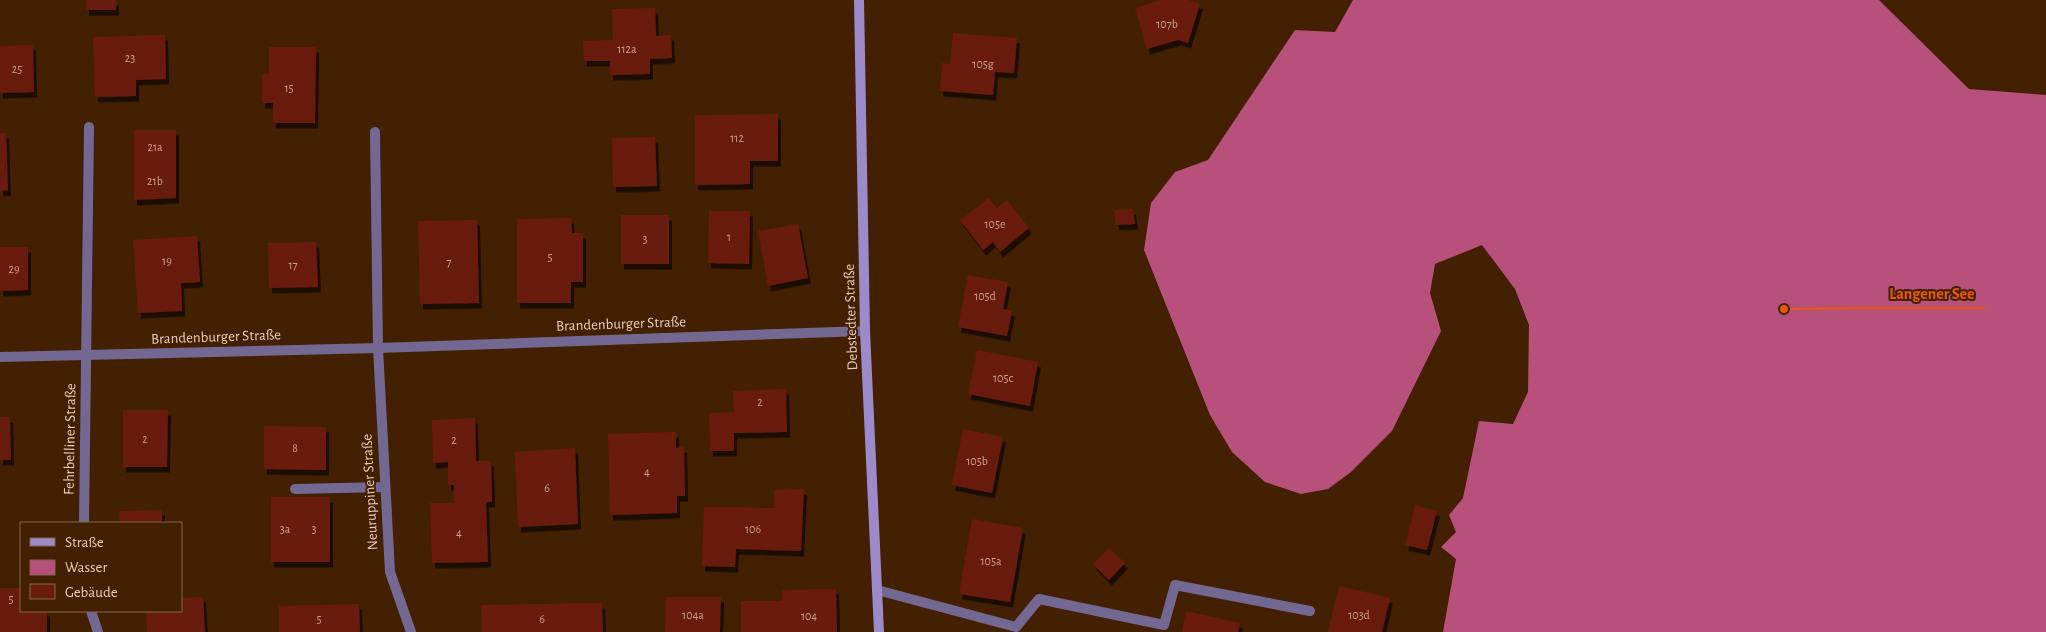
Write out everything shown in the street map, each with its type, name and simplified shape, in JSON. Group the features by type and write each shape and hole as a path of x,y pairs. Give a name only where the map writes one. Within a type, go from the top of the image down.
{"main road":[{"name":"Debstedter Straße","path":"858,0 866,331 879,632"}],"street":[{"path":"86,355 89,127"},
{"path":"375,132 378,348"},
{"name":"Brandenburger Straße","path":"0,356 378,348 866,331"},
{"name":"Neuruppiner Straße","path":"378,348 390,572 411,632"},
{"name":"Fehrbelliner Straße","path":"84,522 86,355"},
{"path":"295,489 385,487"},
{"path":"877,590 1016,627 1039,599 1164,626 1175,585 1310,610"},
{"path":"91,612 98,632"}],"water":[{"path":"1353,0 1879,0 1969,89 2046,95 2046,632 1443,632 1456,559 1441,547 1456,532 1449,515 1463,498 1479,421 1513,424 1528,392 1529,325 1515,289 1482,245 1435,264 1430,293 1441,331 1392,431 1351,472 1328,489 1301,494 1265,482 1232,452 1210,415 1144,250 1151,203 1175,172 1208,160 1295,30 1335,32"}],"building":[{"path":"86,0 116,0 116,10 86,10"},
{"path":"1161,0 1189,0 1200,4 1188,43 1178,40 1147,49 1135,8"},
{"path":"655,8 656,36 671,35 672,58 650,59 650,74 610,75 610,61 584,61 583,41 613,40 612,9"},
{"path":"953,33 1017,38 1014,73 995,72 993,95 940,91 942,63 950,64"},
{"path":"165,35 166,79 136,80 136,96 95,97 93,37"},
{"path":"33,45 34,92 0,93 0,46"},
{"path":"269,47 316,47 315,123 273,123 273,103 262,103 262,74 269,74"},
{"path":"778,114 778,161 750,161 750,184 695,185 695,115"},
{"path":"134,130 176,130 176,198 134,200"},
{"path":"0,133 6,133 8,190 0,191"},
{"path":"655,137 657,186 613,187 612,138"},
{"path":"989,198 997,208 1007,200 1029,228 1000,252 993,242 983,250 960,220"},
{"path":"1133,209 1135,224 1116,225 1114,210"},
{"path":"709,211 750,211 749,264 708,263"},
{"path":"621,215 669,215 669,264 621,264"},
{"path":"571,218 572,233 583,233 583,282 571,282 571,303 517,303 517,219"},
{"path":"477,220 479,303 420,304 418,221"},
{"path":"798,224 808,278 768,286 758,231"},
{"path":"197,236 200,282 181,283 182,311 138,313 133,240"},
{"path":"316,242 318,287 269,288 268,243"},
{"path":"0,247 28,247 28,290 0,291"},
{"path":"968,275 1008,282 1003,309 1012,311 1007,336 958,327"},
{"path":"977,350 1038,362 1030,406 968,394"},
{"path":"786,389 787,432 734,433 734,451 710,451 709,413 734,412 733,391"},
{"path":"123,410 168,410 167,467 123,467"},
{"path":"0,417 10,417 11,460 0,460"},
{"path":"475,418 476,461 491,461 492,502 486,502 488,562 432,563 430,503 454,503 454,485 448,485 448,462 433,463 432,420"},
{"path":"264,426 326,427 326,470 264,469"},
{"path":"963,429 1003,437 992,493 952,485"},
{"path":"676,432 676,448 684,447 685,496 677,496 677,513 610,515 608,434"},
{"path":"575,448 578,524 518,527 515,452"},
{"path":"804,489 801,551 736,549 735,567 702,566 704,507 774,508 774,490"},
{"path":"271,497 330,497 330,562 271,562"},
{"path":"1415,505 1437,511 1427,550 1405,545"},
{"path":"162,510 162,522 120,522 119,511"},
{"path":"972,519 1023,528 1010,602 959,594"},
{"path":"1109,548 1125,563 1109,580 1093,564"},
{"path":"1339,586 1390,598 1382,632 1328,632"},
{"path":"0,588 20,588 20,612 47,612 47,632 0,632"},
{"path":"836,589 837,632 741,632 741,601 782,601 782,590"},
{"path":"203,597 205,632 147,632 146,612 182,612 182,598"},
{"path":"666,597 721,597 720,632 665,632"},
{"path":"602,603 603,632 482,632 481,605"},
{"path":"359,604 360,632 279,632 279,606"},
{"path":"1186,611 1240,623 1238,632 1182,632"}],"place":[{"name":"Langener See","path":"1784,309"}]}
